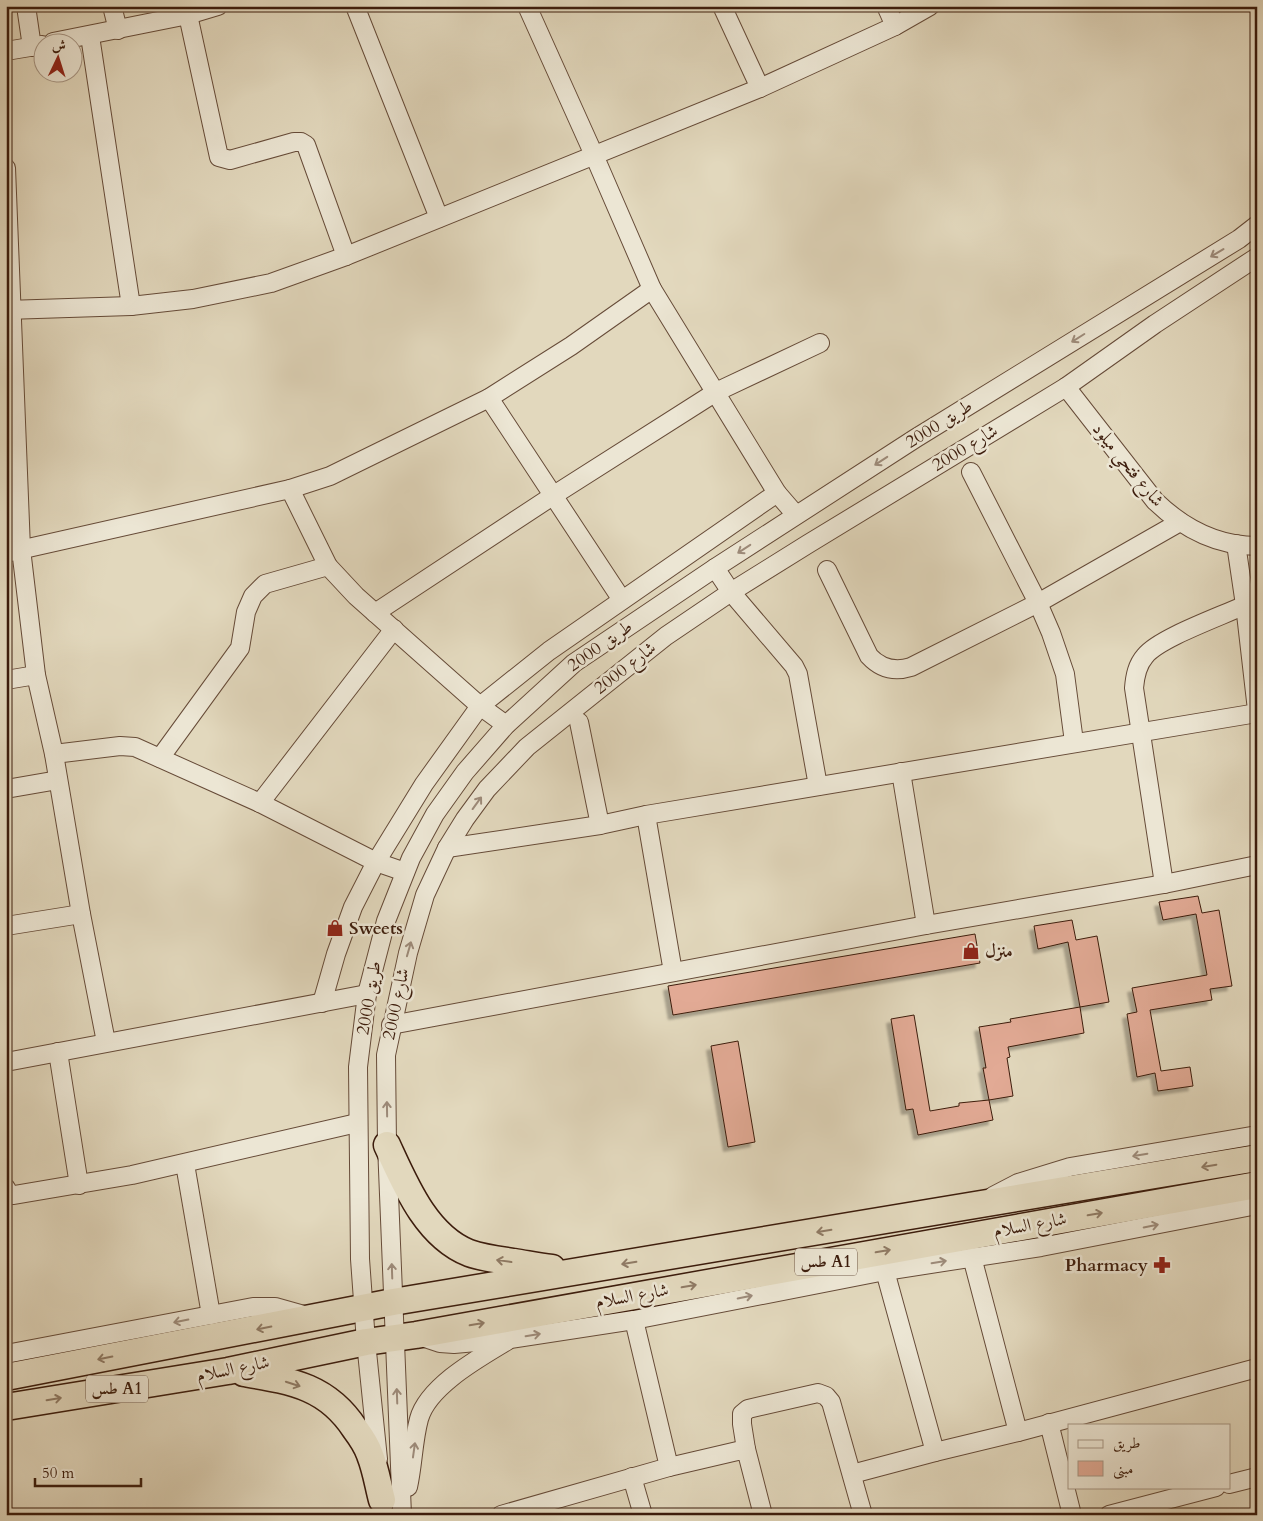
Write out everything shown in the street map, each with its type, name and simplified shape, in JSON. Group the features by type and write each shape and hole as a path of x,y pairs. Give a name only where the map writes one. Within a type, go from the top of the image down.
{"highway":[{"path":"387,1145 419,1210 445,1237 468,1252 490,1259 547,1268 588,1269"},
{"name":"شارع السلام","path":"6,1377 393,1302 1257,1158"},
{"name":"شارع السلام","path":"6,1407 228,1371 366,1342 1257,1185"},
{"path":"228,1371 296,1384 314,1391 331,1401 346,1415 370,1455 392,1511"}],"street":[{"path":"26,6 33,32"},
{"path":"112,6 118,30"},
{"path":"82,37 188,15 218,6"},
{"path":"355,6 439,218"},
{"path":"527,6 652,288 777,493 796,515"},
{"path":"722,6 760,88"},
{"path":"886,6 895,26"},
{"path":"10,310 131,306 193,299 271,283 346,256 760,88 895,26 930,6"},
{"path":"188,15 219,157 230,160 294,142 300,142 306,146 346,256"},
{"path":"90,36 131,306"},
{"path":"6,51 32,47"},
{"path":"6,168 14,551 36,675 54,754 80,914 106,1042"},
{"name":"طريق 2000","path":"392,1511 366,1342 360,1259 357,1124 358,1067 367,994 386,921 411,858 435,814 464,772 506,725 574,663 715,568 916,438 1239,239 1257,225"},
{"name":"شارع 2000","path":"392,1511 405,1336 393,1302 387,1145 386,1055 408,953 425,895 447,848 487,789 527,747 666,636 731,592 1066,387 1155,324 1257,257"},
{"path":"14,551 290,489 330,476 489,398 571,346 652,288"},
{"path":"1138,301 1155,324"},
{"path":"376,613 554,495 716,392 820,343"},
{"name":"شارع فتحي ميلود","path":"1066,387 1155,501 1180,522 1207,536 1236,544 1257,546"},
{"path":"489,398 622,600"},
{"path":"971,472 1038,603 1051,633 1065,674 1074,742"},
{"path":"290,489 328,566 356,596 480,706 506,725"},
{"path":"322,1004 336,954 353,907 376,862 424,784 480,706 549,651 777,493"},
{"path":"827,570 870,656 879,665 891,670 905,669 1038,603 1180,522"},
{"path":"447,848 600,825 646,815 1257,712 1236,544"},
{"path":"160,758 240,648 246,612 253,596 265,584 328,566"},
{"path":"715,568 731,592 798,674 818,786"},
{"path":"1164,884 1134,679 1140,662 1146,654 1160,643 1245,605"},
{"path":"260,803 394,629"},
{"path":"6,680 36,675"},
{"path":"579,722 600,825"},
{"path":"54,754 120,746 135,747 260,803 376,862 405,872"},
{"path":"901,772 926,925"},
{"path":"6,789 58,780"},
{"path":"646,815 673,972"},
{"path":"391,1025 926,925 1164,884 1257,865"},
{"path":"6,926 80,914"},
{"path":"6,1062 367,994"},
{"path":"58,1052 79,1185"},
{"path":"6,1188 9,1195 14,1195 79,1185 185,1164 357,1124"},
{"path":"975,1206 1018,1183 1070,1167 1257,1135"},
{"path":"185,1164 211,1315"},
{"path":"405,1336 454,1344 510,1339 634,1320 885,1270 1041,1247 1257,1205"},
{"path":"972,1256 1018,1432"},
{"path":"885,1270 935,1452"},
{"path":"6,1354 253,1307 275,1307 314,1318"},
{"path":"634,1320 669,1467"},
{"path":"392,1511 419,1417 427,1403 462,1368 510,1339"},
{"path":"852,1474 1257,1368"},
{"path":"763,1515 746,1449 742,1414 748,1409 818,1393 826,1396 831,1402 863,1515"},
{"path":"1049,1423 1072,1515"},
{"path":"502,1515 632,1477 746,1449"},
{"path":"632,1477 643,1515"},
{"path":"1230,1484 1257,1477"},
{"path":"1109,1515 1212,1488"}],"building":[{"path":"1198,896 1202,913 1219,910 1232,986 1210,989 1212,1000 1150,1010 1161,1071 1190,1067 1193,1086 1158,1091 1155,1073 1137,1077 1127,1014 1137,1012 1132,988 1207,975 1196,914 1163,920 1159,902"},
{"path":"1072,920 1076,940 1097,936 1109,1002 1080,1007 1068,942 1038,949 1034,926"},
{"path":"975,934 980,963 673,1015 668,986"},
{"path":"1080,1007 1084,1033 1008,1047 1010,1057 1007,1058 1013,1096 989,1100 983,1068 986,1068 979,1027 1011,1022 1010,1019"},
{"path":"914,1015 930,1111 959,1106 959,1103 989,1100 993,1120 918,1135 913,1109 906,1110 891,1019"},
{"path":"738,1041 755,1142 728,1147 711,1046"}],"place":[{"name":"Sweets","path":"335,928"},
{"name":"منزل","path":"971,951"},
{"name":"Pharmacy","path":"1162,1265"}]}
